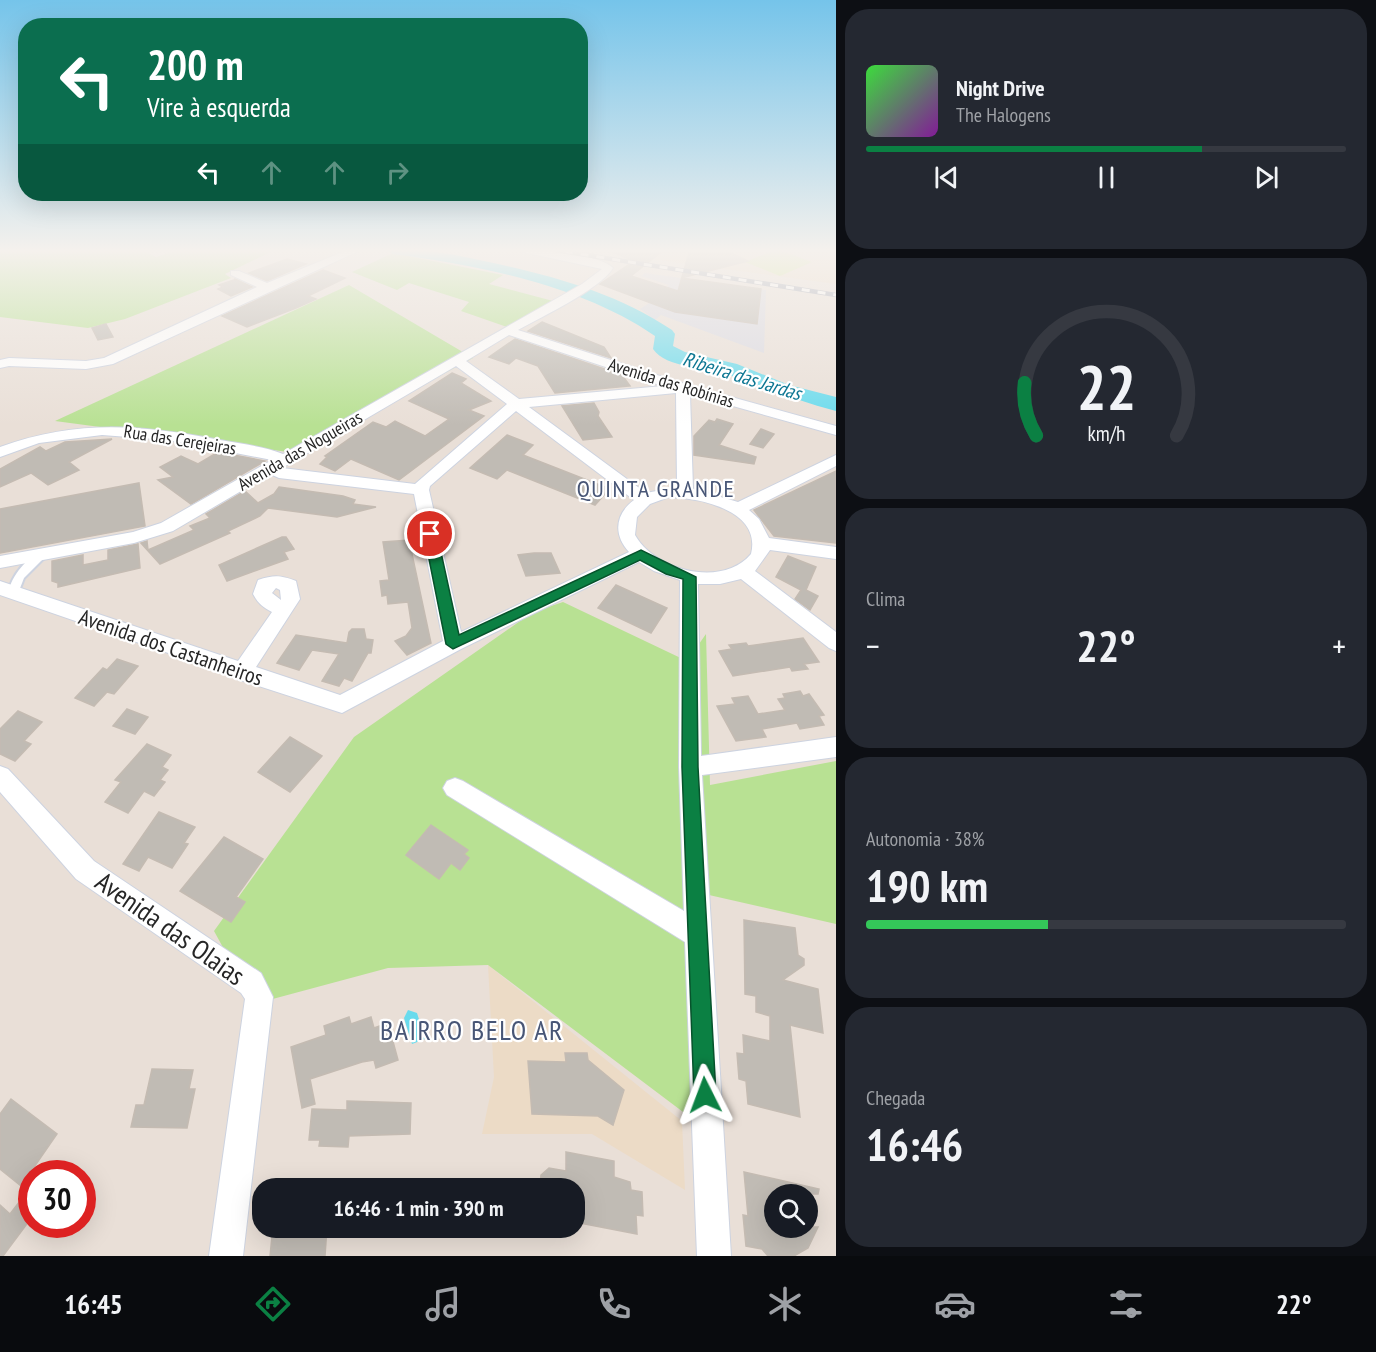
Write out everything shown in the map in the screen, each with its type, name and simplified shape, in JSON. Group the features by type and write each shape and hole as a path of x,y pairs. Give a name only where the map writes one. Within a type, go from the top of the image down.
{"street":[{"path":"3,361 103,363 223,308"},
{"name":"Avenida das Nogueiras","path":"0,562 158,531 548,308"},
{"name":"Avenida das Robínias","path":"508,331 683,388 836,431"},
{"path":"458,361 643,499"},
{"path":"641,554 453,644 421,490 423,484 515,404 683,388 685,492"},
{"name":"Rua das Cerejeiras","path":"0,452 39,437 123,429 270,454 278,464 279,473 421,490"},
{"path":"737,509 836,460"},
{"path":"685,492 720,501 737,509 753,525 761,543 760,554 744,572 726,577 689,577 670,571 641,554 630,540 626,528 627,516 633,507 643,499 662,493 685,492"},
{"path":"761,543 836,553"},
{"path":"744,572 836,643"},
{"path":"689,577 690,767 696,933 714,1256"},
{"name":"Avenida dos Castanheiros","path":"6,591 241,672 342,704 453,644"},
{"path":"241,672 281,616 282,608"},
{"path":"690,767 836,747"},
{"name":"Avenida das Olaias","path":"0,776 85,870 251,983 259,997 226,1256"},
{"path":"455,788 696,933"}],"lane":[{"path":"6,591 24,569 44,553"}],"shaded area":[{"path":"765,308 764,353 661,315 655,320 640,309"},
{"path":"488,965 682,1121 685,1190 592,1134 482,1134 494,1077"}],"green space":[{"path":"0,308 154,308 125,319 88,328 0,317"},
{"path":"300,308 387,308 473,358 296,453 55,421"},
{"path":"464,308 541,308 507,327 461,311"},
{"path":"563,602 687,661 706,634 710,785 836,761 836,924 709,895 695,1121 488,965 388,968 254,1004 214,931 354,737 533,612"}],"water":[{"path":"408,1010 417,1013 425,1039 412,1044 404,1018"}],"building":[{"path":"240,308 297,308 247,327 222,316"},
{"path":"663,308 759,308 757,324 675,312"},
{"path":"542,322 604,347 611,358 528,331"},
{"path":"106,324 113,337 98,340 92,328"},
{"path":"515,339 622,375 630,386 555,393 538,366 516,358 509,364 489,357"},
{"path":"452,373 466,379 461,383 491,401 469,410 484,416 399,480 351,459 335,471 320,464 327,457 325,456 373,422 386,427 395,421 425,436 449,419 409,401"},
{"path":"594,403 599,412 598,416 612,437 583,440 562,406"},
{"path":"717,419 733,424 719,445 756,457 754,464 694,455 694,436 709,420 715,422"},
{"path":"761,429 774,434 763,448 750,444"},
{"path":"507,435 533,445 523,455 605,487 605,494 595,505 507,470 497,479 470,468"},
{"path":"112,439 69,462 79,470 48,485 31,473 0,487 0,469 40,447 46,451 65,442"},
{"path":"218,452 265,461 191,504 158,480 173,477 160,467 181,456 198,464"},
{"path":"836,471 836,543 774,536 754,510"},
{"path":"139,483 145,526 0,553 0,509"},
{"path":"279,487 343,496 355,500 353,504 376,507 337,517 268,508 260,516 228,531 230,533 160,564 141,543 147,541 148,550 194,530 190,526 210,518 206,514 245,491 258,503 274,494"},
{"path":"286,537 294,549 284,552 288,559 227,581 219,565"},
{"path":"409,540 431,643 407,655 395,641 406,636 412,628 408,602 388,604 387,595 382,596 380,581 389,580 383,542"},
{"path":"138,544 140,568 58,587 58,583 52,581 52,561 83,555 83,565 108,560 108,550"},
{"path":"551,553 560,573 526,576 518,555"},
{"path":"788,556 816,567 806,590 818,596 810,610 795,599 801,590 776,577"},
{"path":"616,585 667,608 651,633 598,608"},
{"path":"352,629 364,629 366,639 373,640 371,653 368,653 352,681 344,678 339,686 322,681 339,654 312,650 299,670 277,663 296,635 347,643 349,632"},
{"path":"803,638 819,662 804,664 808,669 792,671 790,667 733,676 719,651 732,649 729,645 746,643 748,646"},
{"path":"117,659 138,666 114,694 107,692 94,706 75,698 103,668 107,670"},
{"path":"800,691 803,696 809,694 824,715 819,716 824,725 800,729 797,723 762,729 766,737 736,741 717,706 735,704 732,698 748,696 758,714 785,710 778,699 785,698 783,694"},
{"path":"127,709 148,717 135,734 113,726"},
{"path":"18,711 42,722 24,741 31,744 15,761 0,754 0,729"},
{"path":"290,737 322,756 290,792 258,772"},
{"path":"147,744 171,755 162,767 168,770 160,780 165,782 154,796 144,791 128,813 105,802 121,782 115,780"},
{"path":"159,812 195,827 184,843 188,844 172,868 148,857 139,871 123,864"},
{"path":"431,825 468,850 464,854 469,858 460,870 451,863 439,879 406,855"},
{"path":"224,837 263,859 236,897 245,902 231,922 180,891"},
{"path":"744,920 795,928 798,955 804,959 804,965 783,980 818,989 823,1033 790,1025 800,1117 748,1104 746,1081 739,1079 737,1053 744,1054 743,1035 770,1041 770,1016 756,1012 756,996 745,994"},
{"path":"349,1017 351,1024 371,1017 374,1028 388,1023 398,1060 376,1068 374,1060 362,1062 310,1079 315,1104 302,1108 291,1047 326,1035 324,1026"},
{"path":"565,1053 587,1053 588,1060 624,1090 613,1125 598,1116 532,1114 528,1061 566,1062"},
{"path":"152,1069 193,1070 189,1089 195,1089 187,1128 131,1127 136,1105 144,1105"},
{"path":"11,1099 57,1134 39,1160 18,1160 18,1184 0,1169 0,1114"},
{"path":"347,1101 411,1103 410,1134 349,1136 348,1147 319,1146 320,1140 309,1140 312,1109 347,1110"},
{"path":"566,1152 614,1161 614,1177 630,1182 631,1190 642,1192 643,1216 636,1215 637,1234 585,1224 585,1178 541,1178 549,1168 566,1171"},
{"path":"744,1172 797,1184 764,1184 764,1238 813,1238 808,1248 794,1256 768,1256 762,1249 746,1246 743,1215 748,1216"},
{"path":"18,1204 18,1236 3,1256 0,1256 0,1205 10,1214"},
{"path":"272,1238 326,1238 325,1256 270,1256"}],"waterway":[{"name":"Ribeira das Jardas","path":"620,308 665,334 663,349 679,357 730,368 782,389 836,404"}],"district":[{"name":"QUINTA GRANDE","path":"656,489"},
{"name":"BAIRRO BELO AR","path":"472,1030"}],"route":[{"path":"430,534 451,621 453,644 641,554 653,563 689,577 690,767 705,1095"}]}
